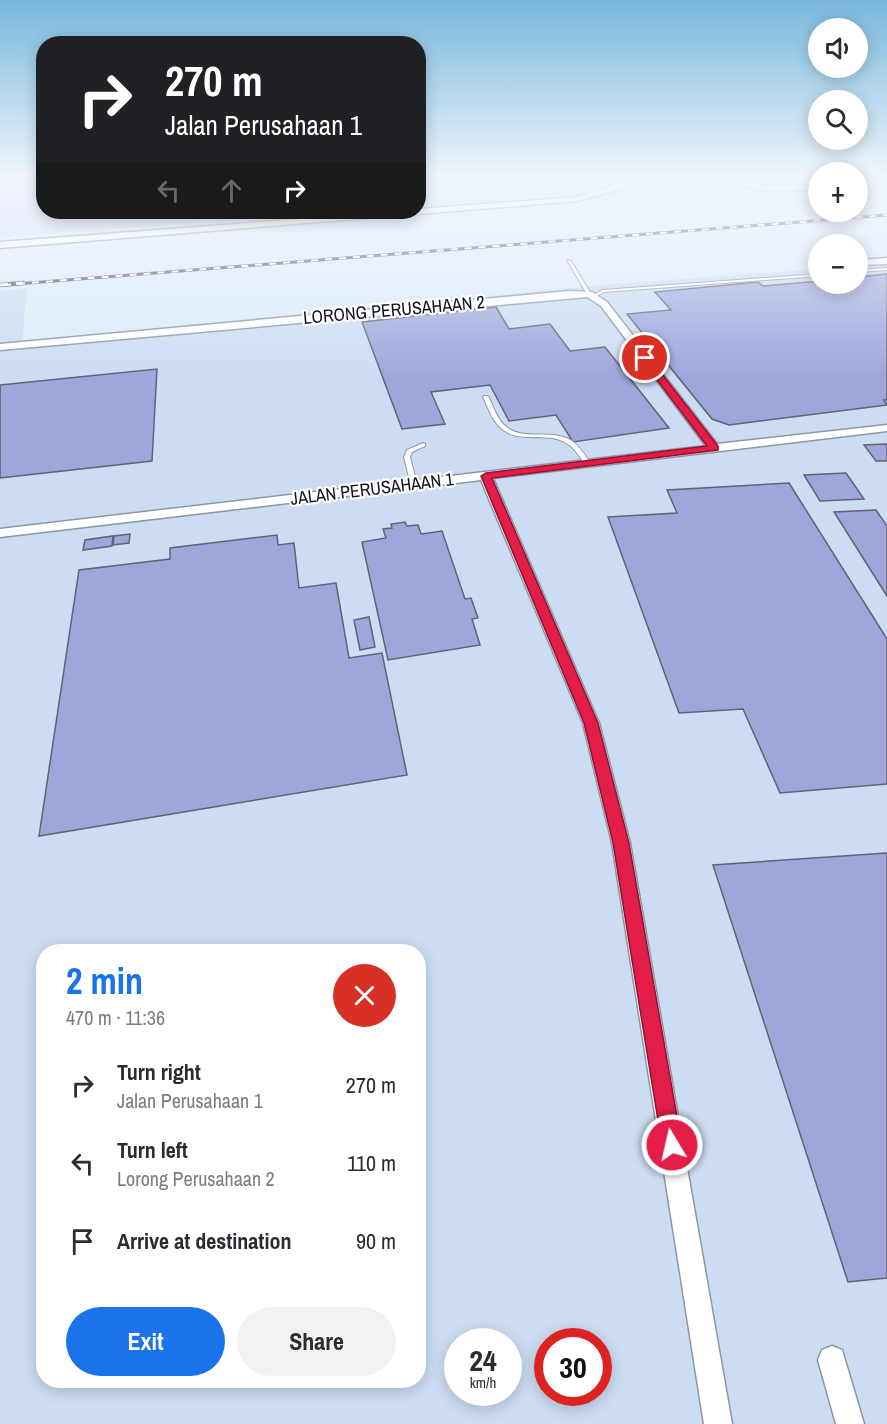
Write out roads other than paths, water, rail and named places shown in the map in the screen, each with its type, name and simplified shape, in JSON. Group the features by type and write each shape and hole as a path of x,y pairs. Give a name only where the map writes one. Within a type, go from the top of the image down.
{"street":[{"path":"0,245 19,243"},
{"path":"868,265 887,261"},
{"name":"LORONG PERUSAHAAN 2","path":"0,347 569,294 591,295"},
{"path":"591,295 604,304 714,448"},
{"name":"JALAN PERUSAHAAN 1","path":"0,533 887,428"},
{"path":"486,476 591,723 621,843 718,1424"},
{"path":"832,1360 850,1424"}],"lane":[{"path":"569,261 591,295 603,291 808,276"},
{"path":"868,268 887,269"},
{"path":"486,397 498,422 505,429 526,435 557,436 568,441 587,464"},
{"path":"414,484 407,457 409,452 423,445"}],"railway":[{"path":"4,285 528,243"},
{"path":"0,285 23,283"}]}
